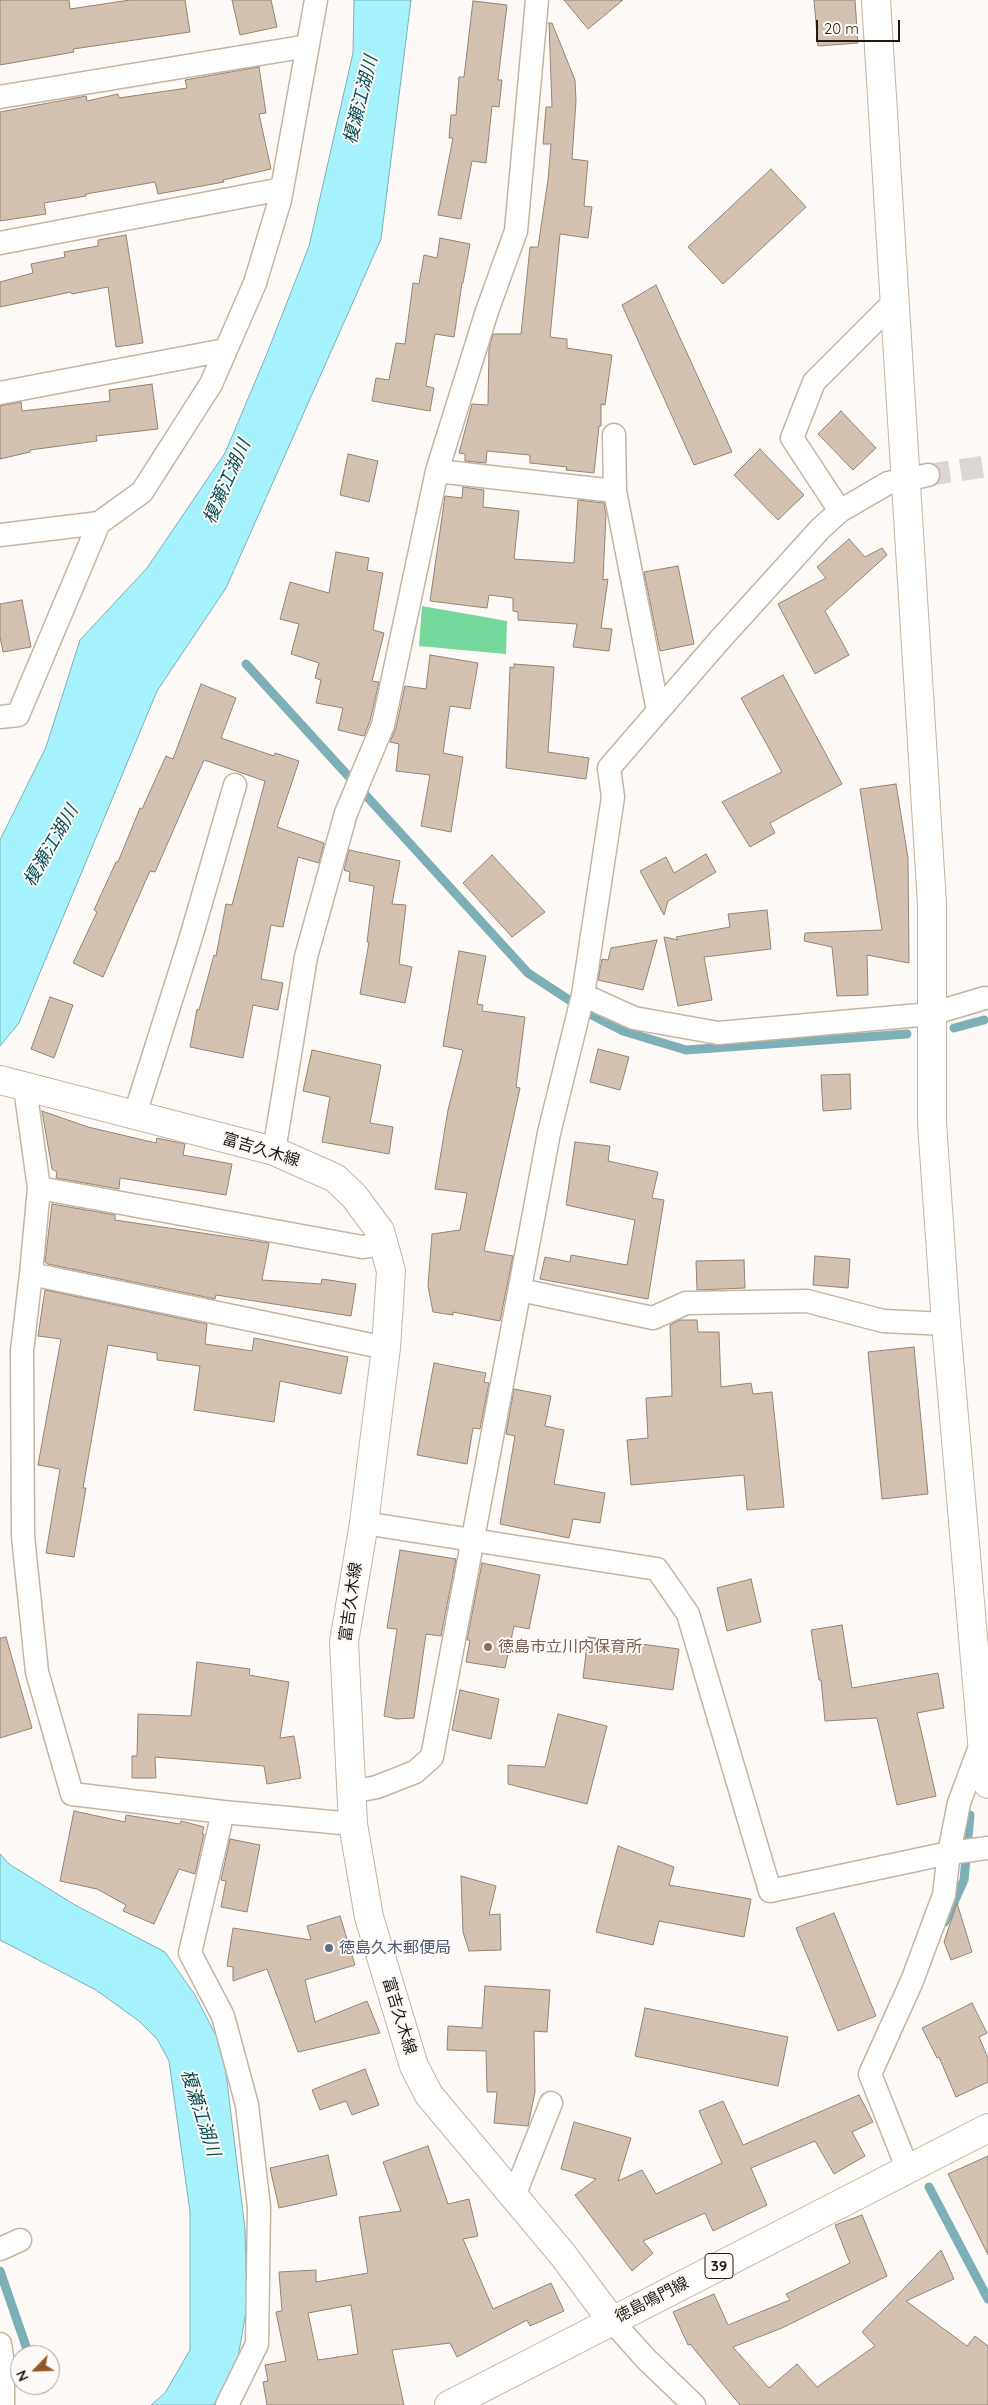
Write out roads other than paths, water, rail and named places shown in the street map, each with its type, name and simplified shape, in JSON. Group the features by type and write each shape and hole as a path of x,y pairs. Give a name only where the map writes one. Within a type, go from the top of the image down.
{"main road":[{"path":"876,0 894,302 917,477 932,904 932,1123 946,1324 982,1741 988,1784"},
{"name":"富吉久木線","path":"13,1084 274,1151 335,1178 371,1216 386,1244 391,1281 386,1348 364,1523 344,1642 353,1824 369,1917 414,2066 429,2096 563,2255 612,2320"},
{"name":"徳島鳴門線","path":"449,2405 988,2128"}],"street":[{"path":"0,535 99,523 142,492 211,384 255,283 282,189 316,0"},
{"path":"274,1151 306,957 346,813 383,725 437,471 487,311 516,231 537,0"},
{"path":"0,97 308,46"},
{"path":"0,243 282,189"},
{"path":"840,511 792,438 814,382 894,302"},
{"path":"0,393 225,350"},
{"path":"614,435 616,491 658,711"},
{"path":"437,471 616,491"},
{"path":"351,1792 377,1787 415,1772 432,1757 549,1133 580,1004 613,797 609,768 749,607 840,511 888,483 917,477"},
{"path":"0,717 18,715 99,523"},
{"path":"135,1114 192,937 235,784"},
{"path":"580,1004 634,1018 718,1033 932,1014 985,998"},
{"path":"13,1084 39,1188 22,1351 23,1536 37,1672 72,1794 223,1812 353,1824"},
{"path":"39,1188 362,1247 386,1244"},
{"path":"31,1274 386,1348"},
{"path":"520,1290 653,1318 686,1303 807,1301 883,1321 946,1324"},
{"path":"364,1523 657,1569 688,1614 770,1891 968,1850"},
{"path":"908,2170 870,2074 912,1982 940,1904 968,1850 959,1803 982,1741"},
{"path":"223,1812 190,1953 223,2016 247,2105 260,2207 257,2344 227,2405"},
{"path":"514,2196 551,2103"},
{"path":"612,2320 646,2359 694,2405"},
{"path":"0,2344 4,2364 3,2405"}],"water":[{"name":"榎瀬江湖川","path":"354,0 411,0 381,239 226,588 157,691 19,1023 0,1046 0,840 46,747 80,640 147,568 225,453 266,356 309,246 353,53"},
{"name":"榎瀬江湖川","path":"0,1854 9,1864 75,1905 165,1952 195,1995 223,2049 245,2229 247,2305 235,2375 214,2405 151,2405 165,2393 190,2350 190,2212 169,2061 157,2039 139,2021 96,1990 0,1940"}],"waterway":[{"path":"246,664 528,973 592,1015 623,1031 686,1050 907,1034"},
{"path":"954,1028 984,1020"},
{"path":"945,1922 964,1880 970,1815"},
{"path":"929,2187 988,2299"},
{"path":"0,2271 26,2345"}],"tunnel":[{"path":"928,475 988,466"}],"place":[{"name":"徳島市立川内保育所","path":"488,1647"},
{"name":"徳島久木郵便局","path":"329,1948"}]}
